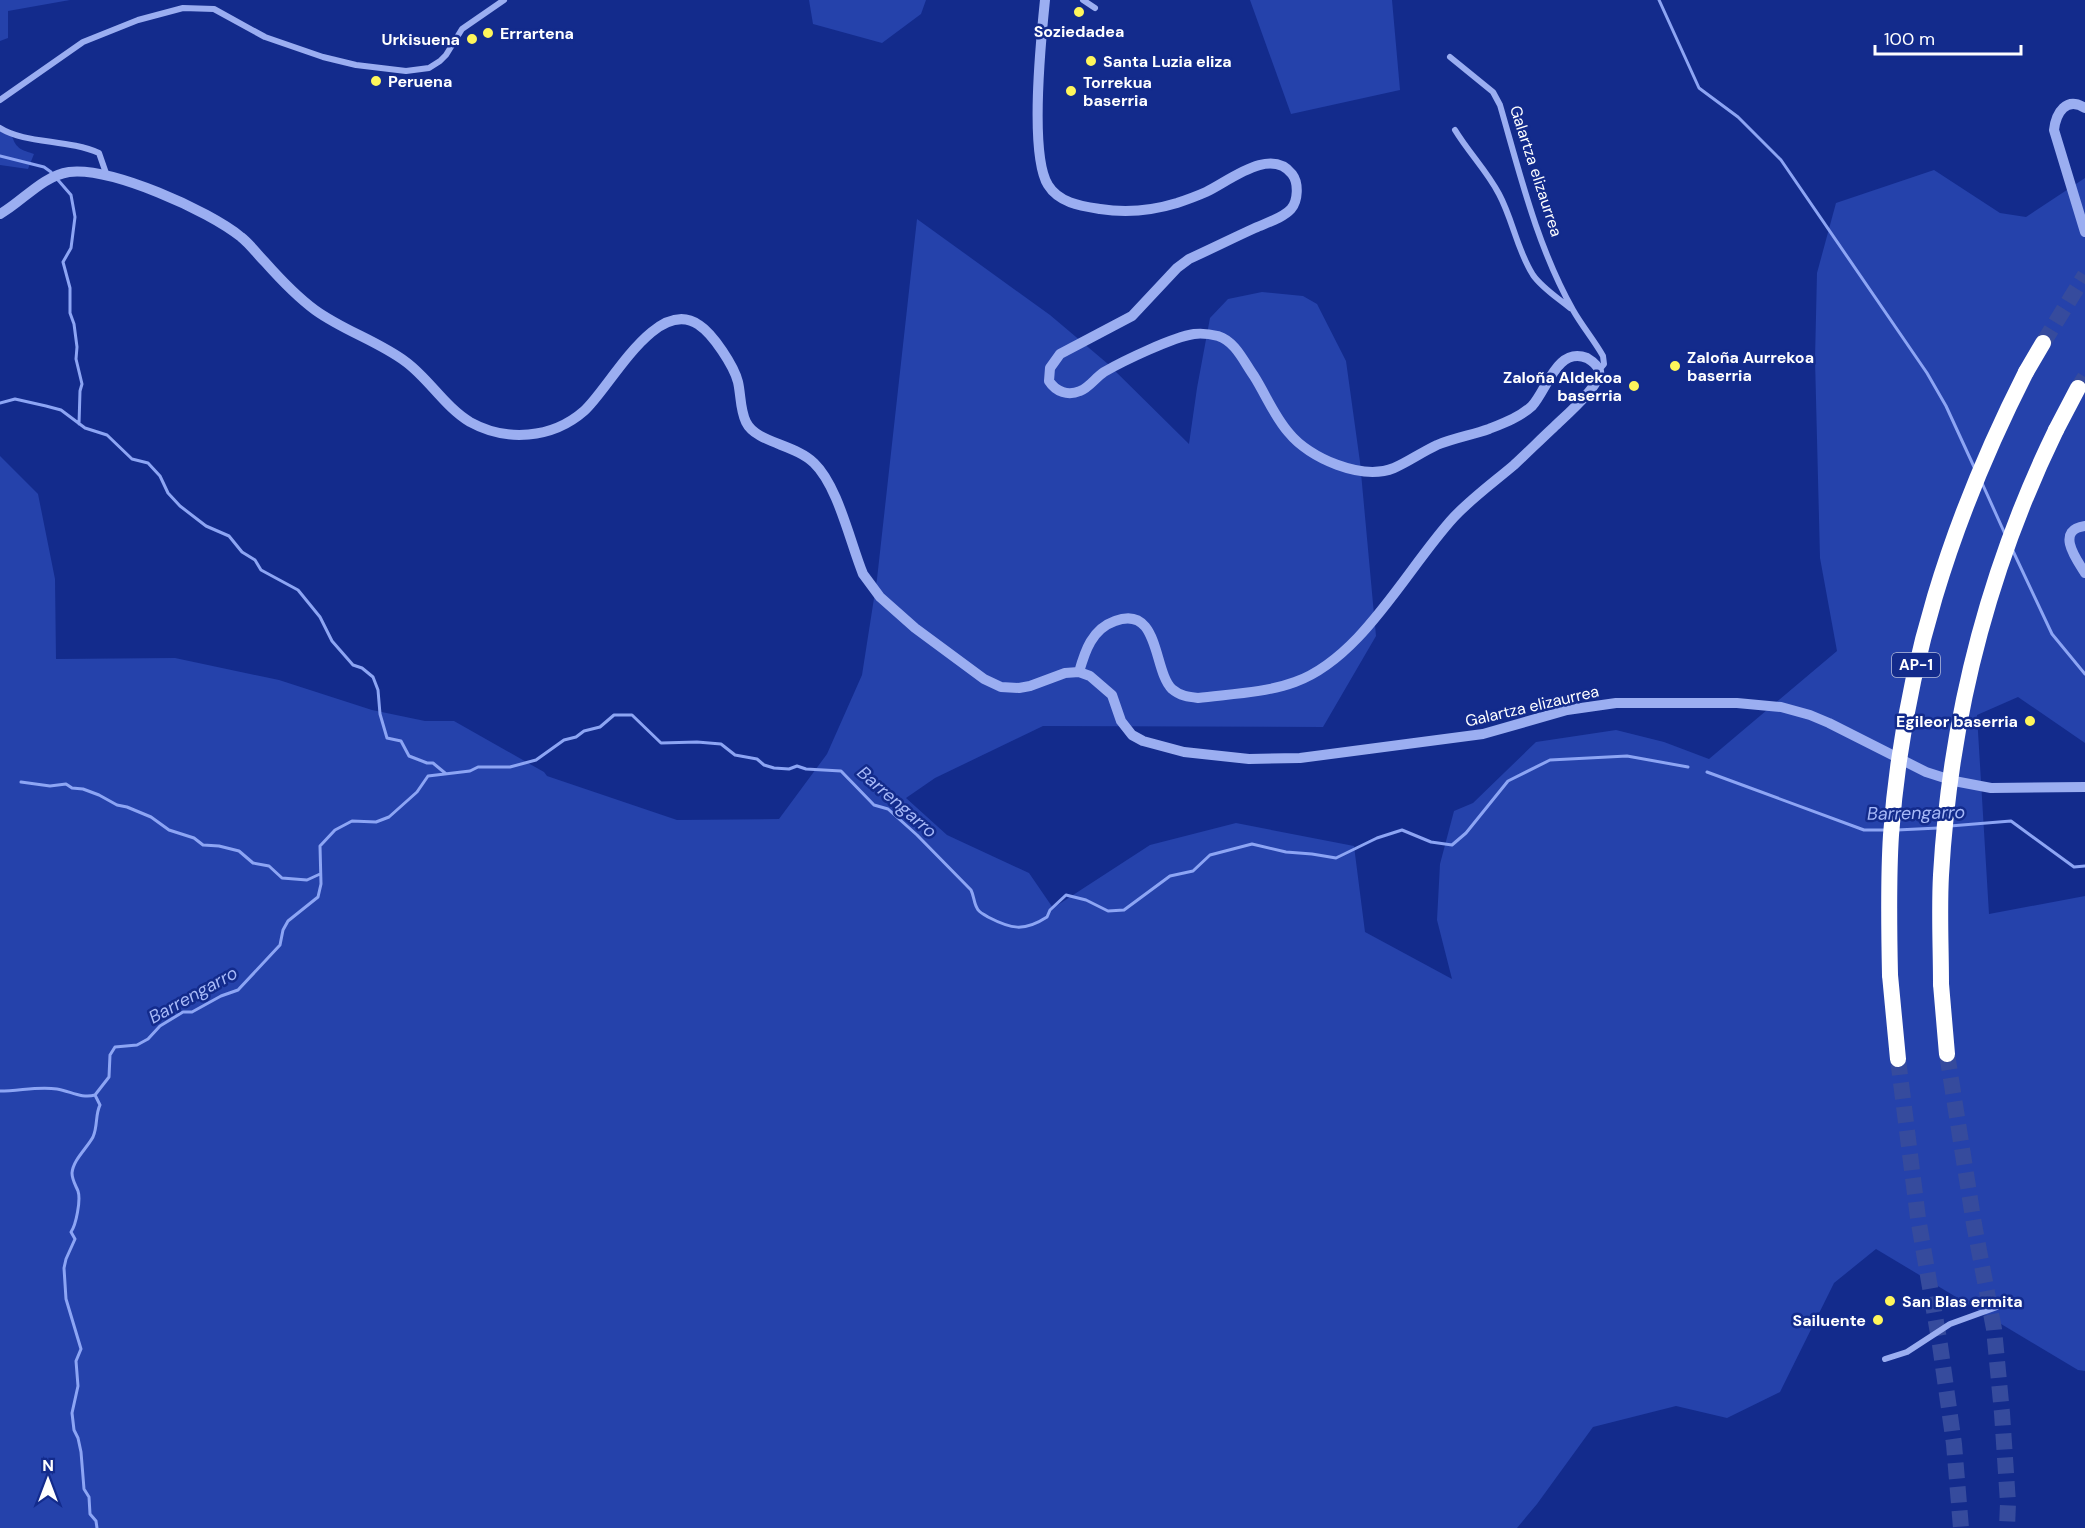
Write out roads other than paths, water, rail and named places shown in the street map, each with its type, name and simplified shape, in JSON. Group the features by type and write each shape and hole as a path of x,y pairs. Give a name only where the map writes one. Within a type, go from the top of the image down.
{"highway":[{"name":"AP-1","path":"1898,1059 1890,975 1891,836 1896,782 1914,674 1938,580 1970,494 1996,432 2043,343"},
{"path":"1947,1054 1941,984 1940,878 1951,765 1963,695 1988,598 2003,554 2035,473 2078,388"}],"street":[{"path":"0,100 84,42 138,20 183,8 214,9 265,37 336,61 406,71 429,68 446,55 462,29 504,0"},
{"path":"0,214 46,181 67,172 107,176 171,198 232,230 243,238 304,302 333,322 407,362 467,420 498,433 528,435 555,429 574,419 587,409 650,333 668,321 684,319 693,322 706,331 730,364 737,378 746,424 764,438 802,453 821,471 834,495 863,574 870,585 891,607 984,679 1001,687 1019,688 1065,673 1079,672 1087,649 1101,627 1119,619 1127,619 1136,620 1145,627 1151,635 1168,684 1185,696 1198,698 1283,686 1318,672 1333,662 1385,606 1456,516 1539,442 1582,399 1597,381 1599,371 1597,366 1585,357 1570,357 1558,366 1537,400 1521,415 1437,445 1395,467 1382,471 1355,469 1330,462 1304,448 1290,436 1277,418 1261,387 1227,339 1216,336 1203,333 1182,337 1120,363 1101,374 1082,391 1065,393 1053,388 1048,375 1053,362 1060,354 1132,316 1177,268 1189,259 1274,219 1292,208 1297,194 1292,173 1285,168 1271,164 1248,169 1206,192 1177,203 1136,212 1115,212 1085,207 1069,202 1056,194 1045,179 1039,153 1040,65 1045,0"},
{"path":"1083,0 1095,8"},
{"name":"Galartza elizaurrea","path":"1450,57 1493,92 1500,105 1541,239 1573,310 1603,356 1604,364 1599,371"},
{"path":"2085,108 2080,105 2064,107 2057,113 2054,130 2085,232"},
{"path":"0,128 15,134 88,148 99,153 107,176"},
{"name":"Galartza elizaurrea","path":"1455,130 1466,148 1485,170 1500,195 1532,274 1540,284 1573,310"},
{"path":"2085,526 2072,532 2069,539 2073,554 2085,573"},
{"name":"Galartza elizaurrea","path":"1079,672 1090,676 1112,695 1120,721 1132,735 1171,749 1210,756 1278,760 1483,734 1568,710 1616,703 1737,703 1781,707 1810,715 1926,772 1954,781 1991,788 2085,787"},
{"path":"1885,1359 1907,1352 1950,1324 1997,1307"}],"waterway":[{"path":"1659,0 1699,88 1738,117 1781,160 1927,373 1946,406 1975,469"},
{"path":"0,156 44,167 51,172"},
{"path":"58,180 71,195 75,217 71,248 63,262 70,288 70,313 74,324 76,359 82,384 79,424"},
{"path":"0,403 15,399 61,410 85,428 107,435 132,459 148,463 160,476 168,493 180,506 206,526 229,536 242,552 255,560 261,570 298,590 320,617 332,641 353,665 362,668 373,677 378,690 380,714 387,738 401,741 409,756 433,763 445,773"},
{"path":"1982,483 2005,534"},
{"path":"2013,551 2052,634 2085,674"},
{"name":"Barrengarro","path":"0,1091 50,1088 81,1095 95,1095 109,1077 110,1055 115,1047 137,1045 148,1039 160,1026 183,1012 192,1012 221,996 238,990 280,945 283,930 288,921 318,897 321,884 320,846 335,830 352,821 376,822 389,817 417,792 428,776 470,771 478,767 510,767 536,760 564,740 600,727 614,715 632,715 661,743 721,744 735,755 757,759 764,765 774,768 789,769 797,766 806,769 841,771 874,805 888,809 917,835 971,890 980,912 1004,924 1017,927 1031,925 1047,917 1050,910 1066,895 1086,900 1108,911 1124,910 1170,876 1193,871 1210,855 1252,844 1286,852 1336,858 1377,838 1402,830 1431,842 1452,845 1466,833 1508,781 1550,760 1627,756 1688,767"},
{"name":"Barrengarro","path":"1707,772 1864,830 1887,830"},
{"path":"21,782 50,786 66,784 72,788 83,789 117,805 151,817 169,830 194,838 203,845 239,851 253,863 269,866 282,878 307,880 320,874"},
{"name":"Barrengarro","path":"1950,826 2011,821 2074,867 2085,866"},
{"name":"Barrengarro","path":"1897,830 1938,828"},
{"path":"95,1095 100,1105 95,1133 75,1163 72,1173 79,1195 75,1224 71,1232 75,1239 64,1268 66,1299 81,1349 76,1361 78,1386 72,1413 74,1430 81,1452 84,1489 89,1497 90,1514 96,1521 97,1528"}],"tunnel":[{"path":"2043,343 2085,275"},
{"path":"2078,388 2085,377"},
{"path":"1947,1054 1974,1224 1994,1329 2008,1503 2007,1528"},
{"path":"1898,1059 1918,1218 1954,1444 1961,1528"}],"place":[{"name":"Soziedadea","path":"1079,12"},
{"name":"Errartena","path":"488,33"},
{"name":"Urkisuena","path":"472,39"},
{"name":"Santa Luzia eliza","path":"1091,61"},
{"name":"Peruena","path":"376,81"},
{"name":"Torrekua baserria","path":"1071,91"},
{"name":"Zaloña Aurrekoa baserria","path":"1675,366"},
{"name":"Zaloña Aldekoa baserria","path":"1634,386"},
{"name":"Egileor baserria","path":"2030,721"},
{"name":"San Blas ermita","path":"1890,1301"},
{"name":"Sailuente","path":"1878,1320"}]}
